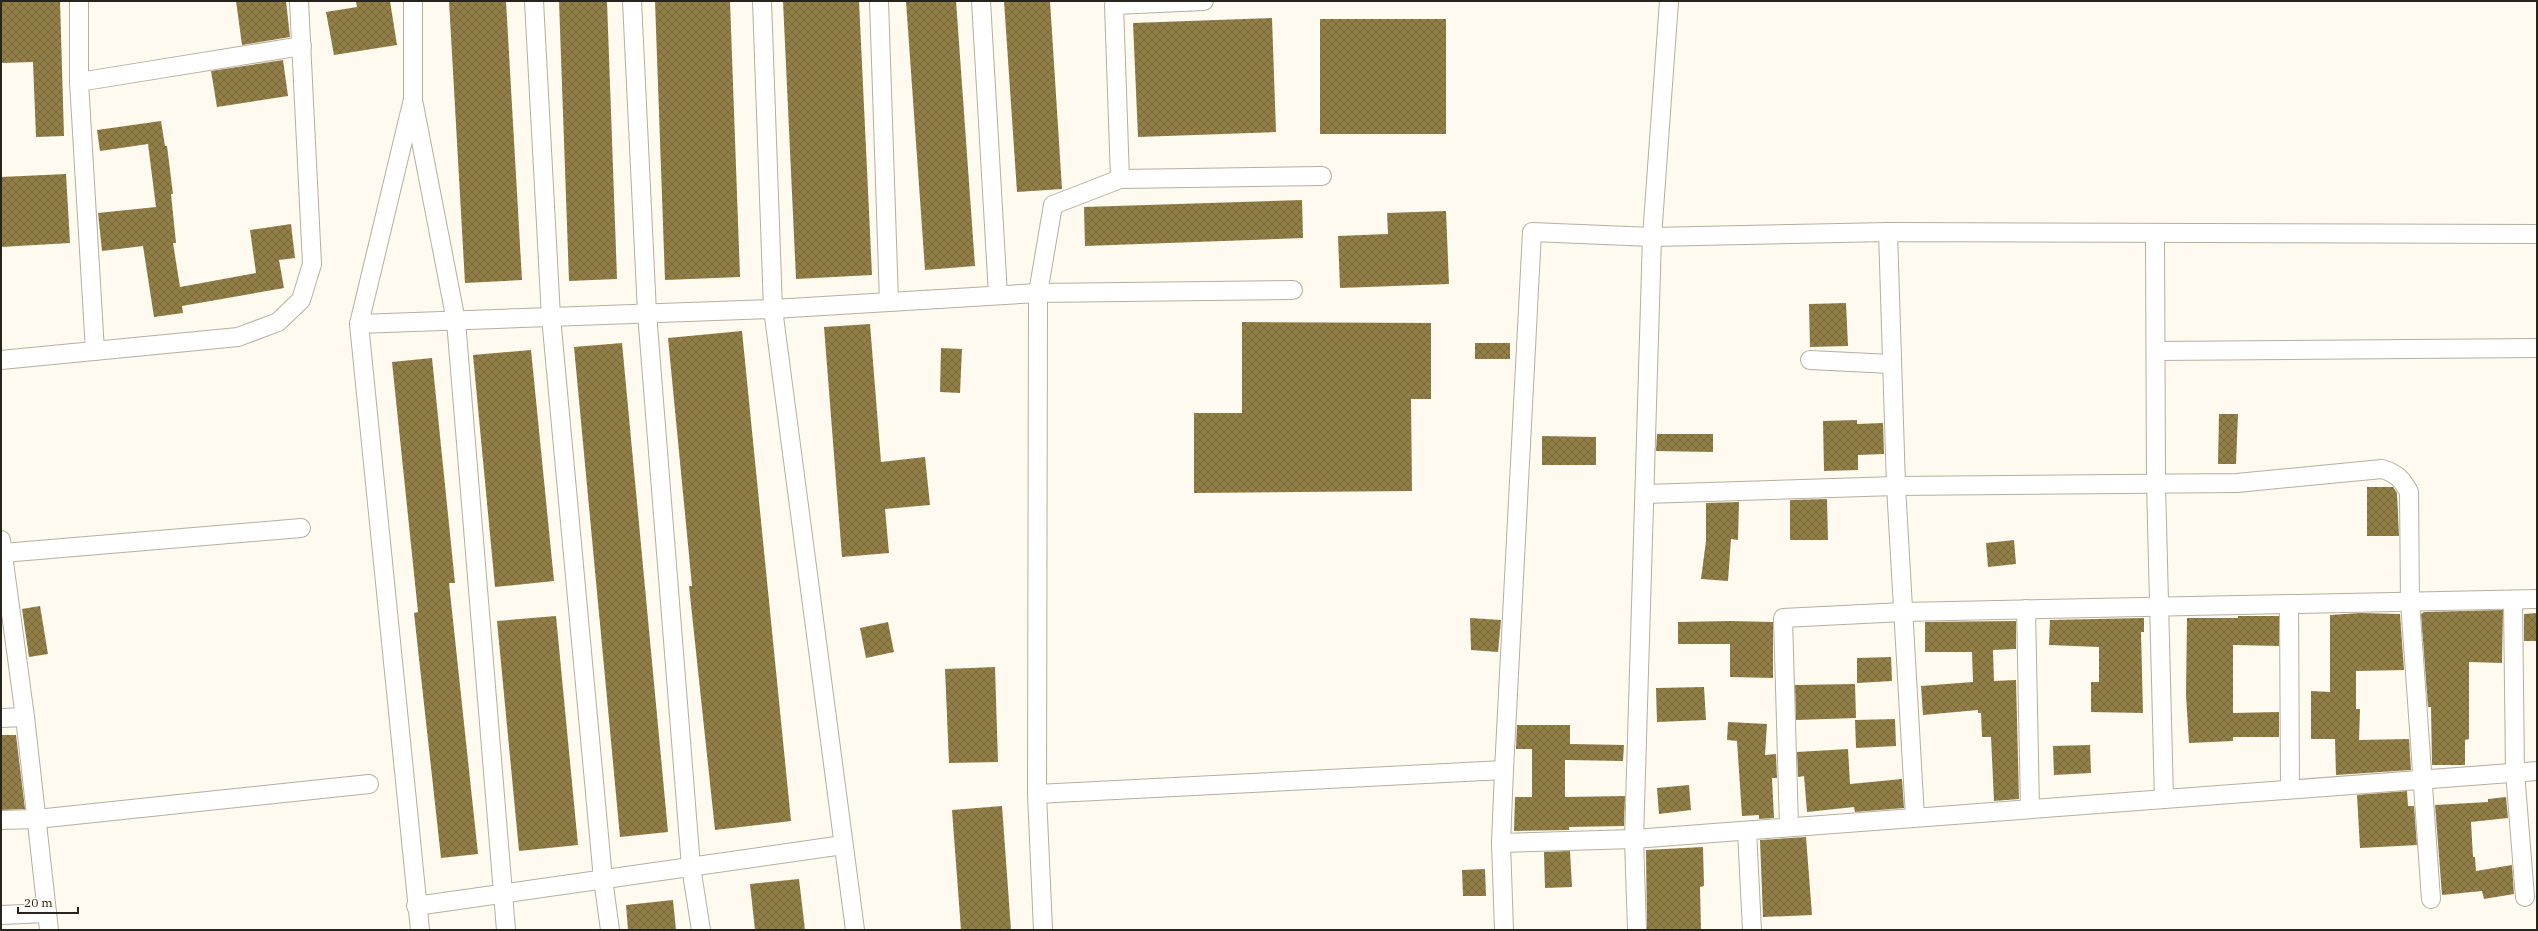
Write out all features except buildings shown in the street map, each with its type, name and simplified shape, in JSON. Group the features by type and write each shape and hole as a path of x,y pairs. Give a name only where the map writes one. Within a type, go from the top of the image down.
{"street":[{"path":"79,1 80,82 94,351"},
{"path":"1,360 238,337 278,322 301,300 312,264 299,1"},
{"path":"413,1 413,99 456,321 506,930"},
{"path":"534,1 551,317 603,879 610,930"},
{"path":"632,1 647,313 691,867 701,930"},
{"path":"762,1 773,308 855,930"},
{"path":"879,1 889,302"},
{"path":"982,1 998,295"},
{"path":"1120,179 1114,5 1204,1"},
{"path":"1637,930 1634,839 1652,236 1669,1"},
{"path":"80,82 302,46"},
{"path":"413,99 359,324 416,906 420,930"},
{"path":"1042,930 1037,794 1038,293 1053,205 1120,179 1322,176"},
{"path":"1504,930 1501,843 1532,232 1652,236 1888,232 2537,234"},
{"path":"1888,232 1896,486 1915,818"},
{"path":"2155,233 2156,483 2161,607 2164,799"},
{"path":"359,324 773,308 1038,293 1292,290"},
{"path":"2156,351 2537,348"},
{"path":"1810,360 1891,364"},
{"path":"1645,494 1896,486 2237,483 2382,469 2393,472 2403,480 2409,492 2410,602 2431,899"},
{"path":"1,915 48,921 25,717 7,626 2,546 300,528"},
{"path":"1789,827 1783,618 1903,612 2537,599"},
{"path":"2513,600 2515,772 2525,897"},
{"path":"2290,604 2290,789"},
{"path":"2026,609 2030,809"},
{"path":"1,718 25,717"},
{"path":"1037,794 1504,770"},
{"path":"1501,843 1634,839 2537,771"},
{"path":"1,820 37,819 369,784"},
{"path":"1747,831 1752,930"},
{"path":"416,906 843,845"}]}
